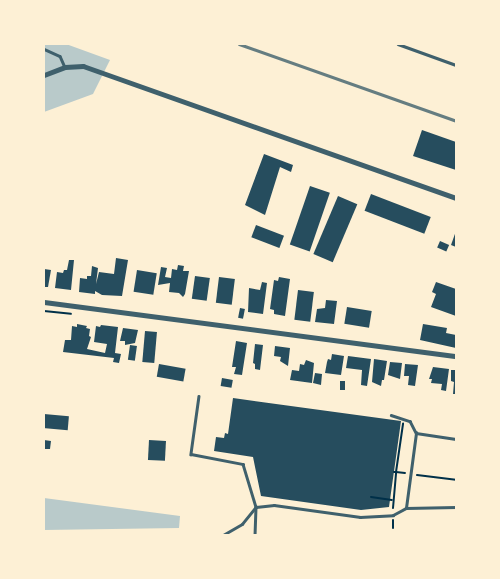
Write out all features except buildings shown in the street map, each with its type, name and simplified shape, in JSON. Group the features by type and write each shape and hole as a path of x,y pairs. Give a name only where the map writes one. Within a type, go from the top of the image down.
{"street":[{"path":"44,75 65,67 83,66 456,198"},
{"path":"44,302 456,356"}],"lane":[{"path":"398,44 456,65"},
{"path":"44,50 60,56 65,67"},
{"path":"199,396 192,454 243,464 256,507 255,535"},
{"path":"391,415 410,421 416,433 406,508"},
{"path":"416,433 456,439"},
{"path":"223,535 242,524 256,507 274,505 360,517 393,515 406,508 456,507"}],"path":[{"path":"393,528 392,500 404,418"},
{"path":"395,472 456,480"},
{"path":"371,497 392,500"}],"shaded area":[{"path":"44,44 66,44 110,60 93,94 44,112"},
{"path":"44,498 180,516 179,528 44,530"}],"railway":[{"path":"239,44 456,121"}]}
